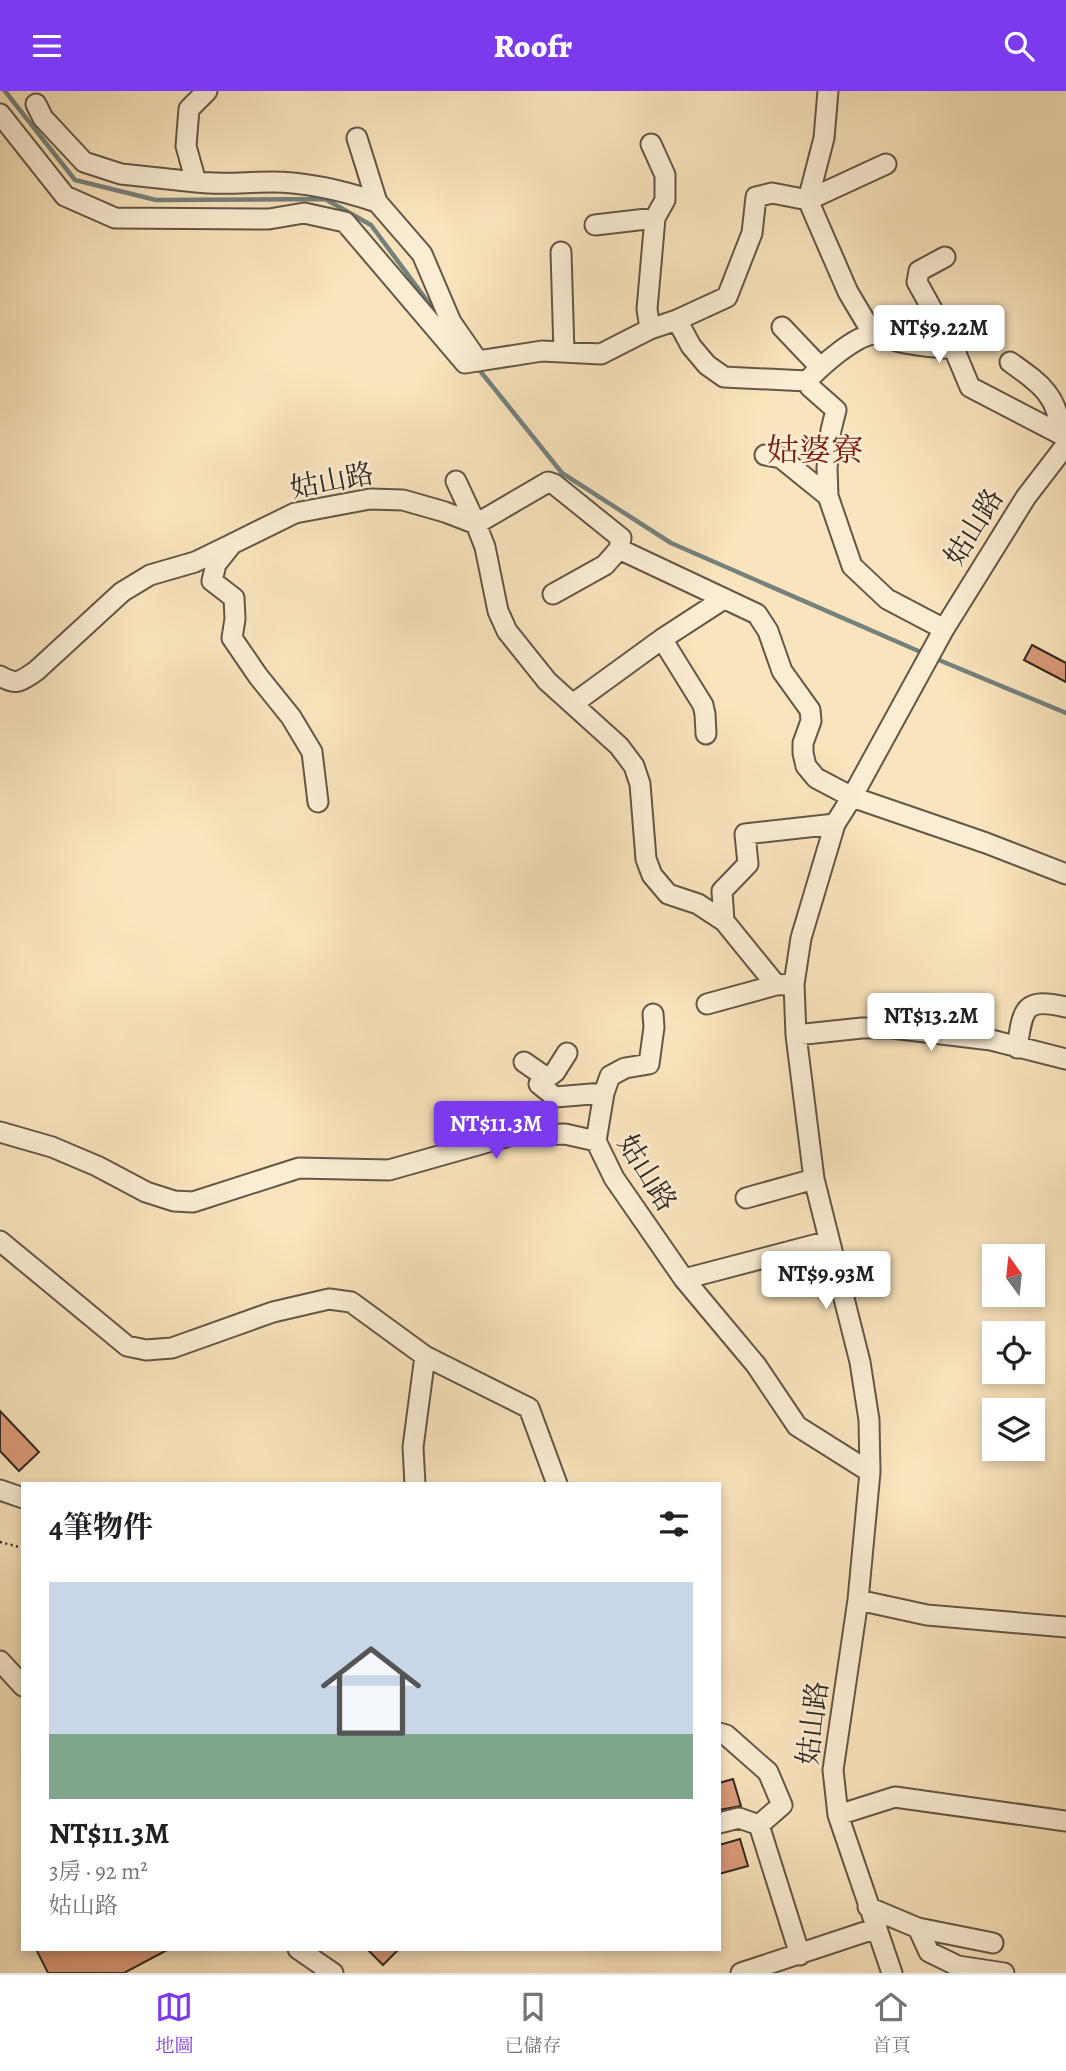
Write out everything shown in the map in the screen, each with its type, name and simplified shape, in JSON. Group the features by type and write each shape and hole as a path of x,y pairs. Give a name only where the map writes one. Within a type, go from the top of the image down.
{"street":[{"path":"196,182 186,146 189,109 207,91"},
{"path":"828,91 824,138 808,199 848,292 873,334"},
{"path":"36,104 43,118 84,162 121,174 225,185 273,182 340,190 377,202"},
{"path":"0,114 65,196 115,218 268,219 304,213 345,222 465,363 542,351 601,354 650,329 677,320 727,296 752,233 756,197 772,193 808,199 886,164"},
{"path":"357,138 377,202 422,254 451,322 478,361"},
{"path":"650,329 646,309 655,218 665,200 665,174 651,144"},
{"path":"595,225 655,218"},
{"path":"561,252 564,352"},
{"path":"945,257 919,271 917,282 954,349 970,387 1064,438"},
{"path":"677,320 691,346 707,365 724,377 814,374 862,338 873,334 897,342 954,349"},
{"path":"782,327 814,374"},
{"path":"1010,362 1041,385 1052,401 1064,438"},
{"path":"814,374 810,387 835,410 827,468 828,496 852,566 887,599 939,637"},
{"name":"姑山路","path":"891,1973 838,1815 833,1770 858,1600 870,1472 869,1420 860,1362 814,1179 796,1035 785,985 835,824 939,637 1064,438"},
{"path":"765,455 781,458 828,496"},
{"path":"456,481 485,547 502,622 547,681 619,746 634,766 640,784 646,859 652,875 668,894 698,904 724,921 785,985 707,1004"},
{"path":"476,524 548,482 621,538 619,549 605,565 553,594"},
{"name":"姑山路","path":"0,675 10,681 21,681 36,671 122,592 150,575 195,562 295,513 370,499 403,500 476,524"},
{"path":"232,544 216,564 212,581 234,598 232,638 291,717 312,752 318,802"},
{"path":"619,549 722,600 757,614 763,621 782,671 810,710 811,722 803,743 806,766 816,778 852,797 986,842 1066,874"},
{"path":"574,703 662,639 722,600"},
{"path":"662,639 703,705 706,734"},
{"path":"724,921 722,891 748,864 746,834 835,824"},
{"path":"1017,1048 1021,1017 1031,1005 1044,1002 1066,1007"},
{"path":"596,1141 604,1093 610,1076 625,1068 649,1063 653,1014"},
{"path":"796,1035 862,1028 892,1028 991,1040 1066,1059"},
{"path":"567,1053 555,1072 539,1084 555,1097 604,1093"},
{"path":"524,1062 547,1078"},
{"name":"姑山路","path":"0,1132 52,1147 97,1166 146,1192 174,1201 193,1202 299,1168 389,1170 513,1135 565,1134 596,1141 614,1178 684,1279 756,1365 797,1426 870,1472"},
{"path":"746,1198 814,1179"},
{"path":"0,1241 127,1346 146,1350 172,1348 273,1312 329,1299 351,1302 425,1356 529,1408 556,1482"},
{"path":"684,1279 829,1241"},
{"path":"415,1482 413,1447 425,1356"},
{"path":"0,1490 21,1497"},
{"path":"858,1600 927,1615 1066,1627"},
{"path":"0,1661 21,1684"},
{"path":"721,1734 768,1772 782,1805 759,1825"},
{"path":"838,1815 895,1797 1066,1821"},
{"path":"721,1822 739,1818 759,1825"},
{"path":"759,1825 800,1955"},
{"path":"868,1907 918,1928 993,1943"},
{"path":"918,1928 929,1952 958,1966 1004,1973"},
{"path":"741,1973 877,1929"},
{"path":"301,1951 333,1973"}],"path":[{"path":"0,1542 21,1547"}],"building":[{"path":"1032,645 1066,663 1066,682 1024,660"},
{"path":"0,1411 39,1452 19,1471 0,1451"},
{"path":"733,1779 741,1806 721,1810 721,1782"},
{"path":"740,1839 748,1866 721,1873 721,1844"},
{"path":"37,1951 165,1951 124,1973 48,1973"},
{"path":"369,1951 397,1951 383,1965"}],"waterway":[{"path":"5,91 75,180 156,200 325,199 371,225 440,318"},
{"path":"477,367 562,473 671,543 923,653"},
{"path":"934,658 1066,713"}],"district":[{"name":"姑婆寮","path":"815,450"}]}
